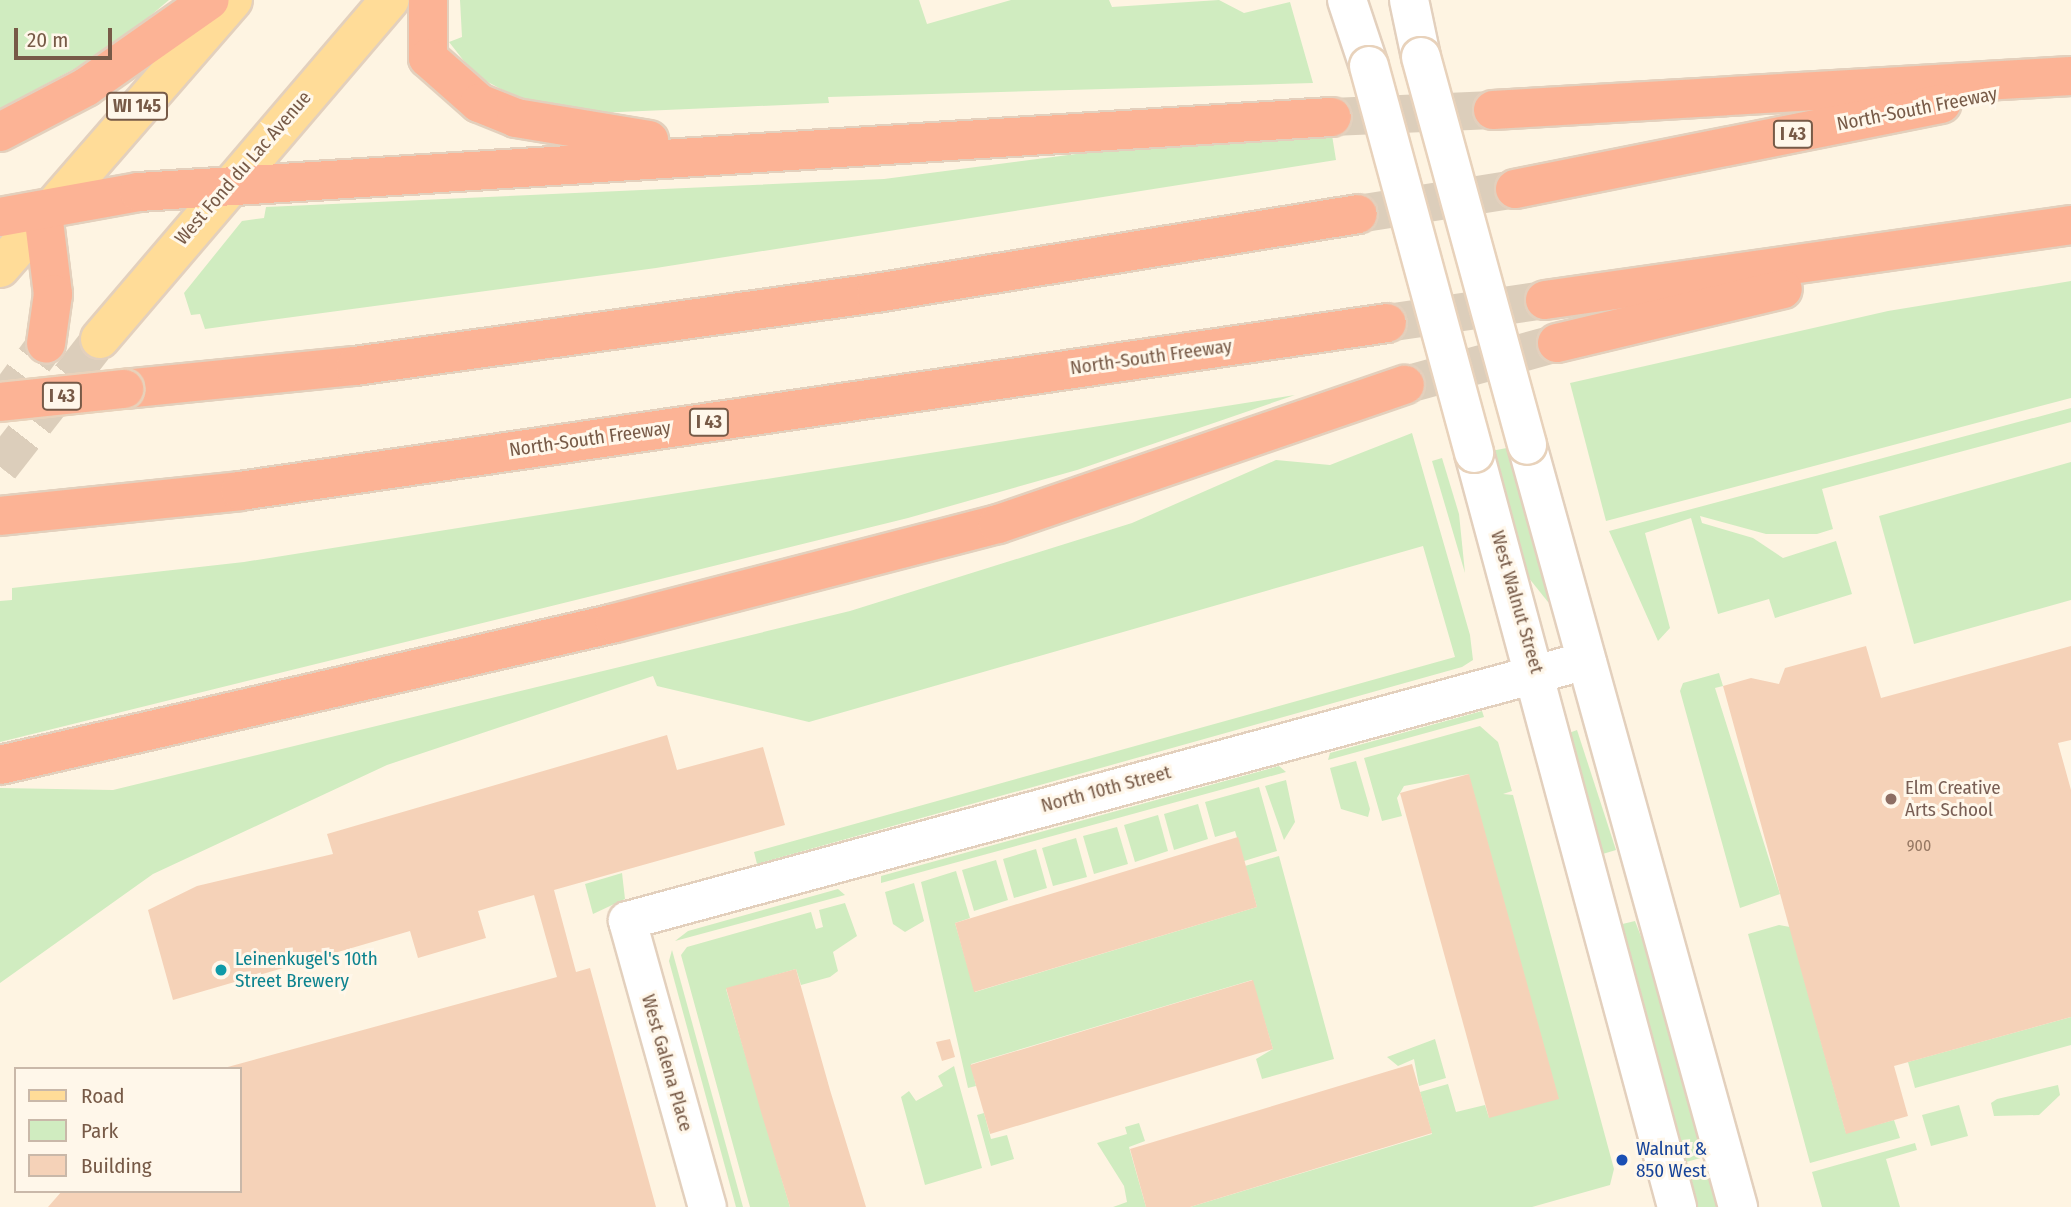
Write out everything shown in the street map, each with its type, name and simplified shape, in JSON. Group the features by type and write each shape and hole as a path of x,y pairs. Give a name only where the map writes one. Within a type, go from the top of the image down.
{"highway":[{"path":"0,132 86,87 210,0"},
{"path":"428,0 428,58 480,103 516,118 592,132 731,151"},
{"path":"1493,110 2071,77"},
{"name":"North-South Freeway","path":"1515,189 2071,77"},
{"path":"0,217 43,213 139,192 731,151 1332,117"},
{"path":"43,213 53,295 46,344"},
{"name":"I 43","path":"0,402 355,366 876,293 1358,214"},
{"path":"1545,300 2071,225"},
{"path":"1557,343 2071,225"},
{"name":"North-South Freeway","path":"15,514 254,489 1387,323"},
{"path":"0,765 615,623 998,524 1405,385"}],"main road":[{"name":"WI 145","path":"0,268 43,213 233,0"},
{"name":"West Fond du Lac Avenue","path":"100,339 225,186 390,0"},
{"name":"West Walnut Street","path":"1347,0 1369,66 1537,673 1677,1207"},
{"path":"1409,0 1421,57 1738,1207"}],"street":[{"name":"North 10th Street","path":"627,920 1586,660"},
{"name":"West Galena Place","path":"627,920 707,1207"}],"green space":[{"path":"0,0 169,0 111,49 0,109"},
{"path":"460,0 919,0 927,24 1011,0 1109,0 1112,7 1219,0 1244,13 1290,2 1313,83 828,97 829,103 573,114 530,105 475,75 449,42 462,37"},
{"path":"1332,135 1336,160 656,268 205,329 200,314 191,315 184,293 242,221 264,218 266,207 884,179 1161,143"},
{"path":"2071,281 2071,398 1606,521 1570,383 1888,311"},
{"path":"1295,395 1077,470 908,518 0,742 0,601 12,600 12,588 244,562"},
{"path":"2071,408 2071,422 1822,489 1833,529 1817,534 1766,534 1700,516 1702,523 1753,538 1783,558 1836,541 1852,594 1775,618 1769,599 1718,614 1691,518 1645,533 1670,628 1658,641 1609,531"},
{"path":"1412,433 1470,635 1473,660 1462,667 757,864 754,852 1455,657 1423,546 809,722 657,686 653,676 387,765 153,874 0,983 0,788 113,790 850,611 1132,523 1276,460 1330,465"},
{"path":"1517,446 1558,594 1548,602 1524,572 1486,452"},
{"path":"1442,458 1459,514 1465,573 1432,461"},
{"path":"2071,462 2071,600 1914,644 1879,516"},
{"path":"1719,673 1723,686 1715,688 1780,894 1740,908 1680,691 1683,683"},
{"path":"1482,711 1484,717 1328,760 1330,753"},
{"path":"1480,726 1498,742 1512,791 1503,794 1513,795 1614,1169 1610,1185 1532,1207 1190,1207 1432,1134 1420,1092 1448,1084 1456,1112 1485,1105 1489,1118 1469,774 1404,786 1397,798 1402,816 1382,821 1364,758"},
{"path":"1577,730 1616,850 1596,856 1569,733"},
{"path":"1356,761 1370,809 1368,817 1341,809 1330,768"},
{"path":"1279,766 1286,772 881,883 881,876"},
{"path":"1286,780 1295,822 1284,840 1265,786"},
{"path":"1259,787 1277,851 1244,861 1235,831 1215,837 1205,802"},
{"path":"1198,804 1208,839 1174,850 1164,814"},
{"path":"1158,815 1168,851 1135,862 1124,825"},
{"path":"1117,827 1128,864 1094,874 1083,836"},
{"path":"1076,838 1087,877 1053,886 1042,848"},
{"path":"1036,849 1047,888 1014,898 1003,859"},
{"path":"1279,856 1334,1059 1262,1079 1256,1059 1273,1049 1252,980 971,1064 976,1086 968,1088 921,882 956,871 970,918 955,923 975,992 1257,907 1245,866"},
{"path":"996,860 1008,900 974,911 962,870"},
{"path":"622,873 625,899 593,914 585,884"},
{"path":"914,883 924,921 905,932 893,924 885,892"},
{"path":"838,889 845,895 675,941 688,931"},
{"path":"845,903 857,936 833,952 838,971 830,977 801,985 796,969 726,989 790,1207 750,1207 681,955 687,947 811,912 816,929 823,927 819,910"},
{"path":"1635,921 1688,1058 1715,1154 1679,1164 1614,926"},
{"path":"1779,925 1790,927 1846,1133 1894,1120 1900,1138 1810,1163 1748,934"},
{"path":"672,950 743,1207 736,1207 669,961"},
{"path":"2071,1017 2071,1045 1915,1088 1908,1062"},
{"path":"1435,1039 1446,1078 1419,1086 1414,1059 1398,1066 1387,1057"},
{"path":"954,1066 982,1168 925,1185 901,1097 909,1091 916,1101 943,1086 938,1076"},
{"path":"2058,1085 2060,1095 2039,1115 1994,1116 1991,1103 1997,1099"},
{"path":"1959,1105 1968,1136 1931,1146 1922,1115"},
{"path":"984,1113 991,1139 1007,1135 1014,1159 991,1166 977,1115"},
{"path":"1139,1123 1145,1141 1129,1147 1146,1207 1113,1207 1127,1202 1124,1186 1097,1143 1127,1134 1125,1127"},
{"path":"1915,1143 1917,1150 1886,1159 1900,1207 1822,1207 1812,1172"},
{"path":"1717,1166 1728,1207 1691,1207 1682,1176"}],"building":[{"path":"1866,646 1881,698 2071,646 2071,740 2058,743 2071,790 2071,1017 1894,1066 1908,1116 1846,1134 1723,686 1751,678 1779,684 1785,668"},
{"name":"Leinenkugel's 10th Street Brewery","path":"667,735 677,770 763,747 785,825 554,890 576,972 590,968 656,1207 48,1207 60,1193 242,1193 242,1067 228,1067 557,977 534,895 478,911 486,938 418,958 410,931 173,1000 148,910 197,886 333,854 327,834"},
{"path":"1469,774 1559,1099 1489,1118 1400,793"},
{"path":"1238,837 1257,907 974,992 955,923"},
{"path":"796,969 866,1207 790,1207 761,1112 726,988"},
{"path":"1253,980 1273,1049 990,1134 970,1065"},
{"path":"950,1039 955,1057 942,1061 936,1042"},
{"path":"1412,1064 1432,1133 1190,1207 1146,1207 1130,1149"}],"tunnel":[{"path":"1332,117 1493,110"},
{"path":"1358,214 1515,189"},
{"path":"1387,323 1545,300"},
{"path":"0,467 100,339"},
{"path":"1405,385 1557,343"},
{"path":"0,406 46,344"}],"place":[{"name":"Elm Creative Arts School","path":"1891,799"},
{"name":"Leinenkugel's 10th Street Brewery","path":"221,970"},
{"name":"Walnut & 850 West","path":"1622,1160"}]}
